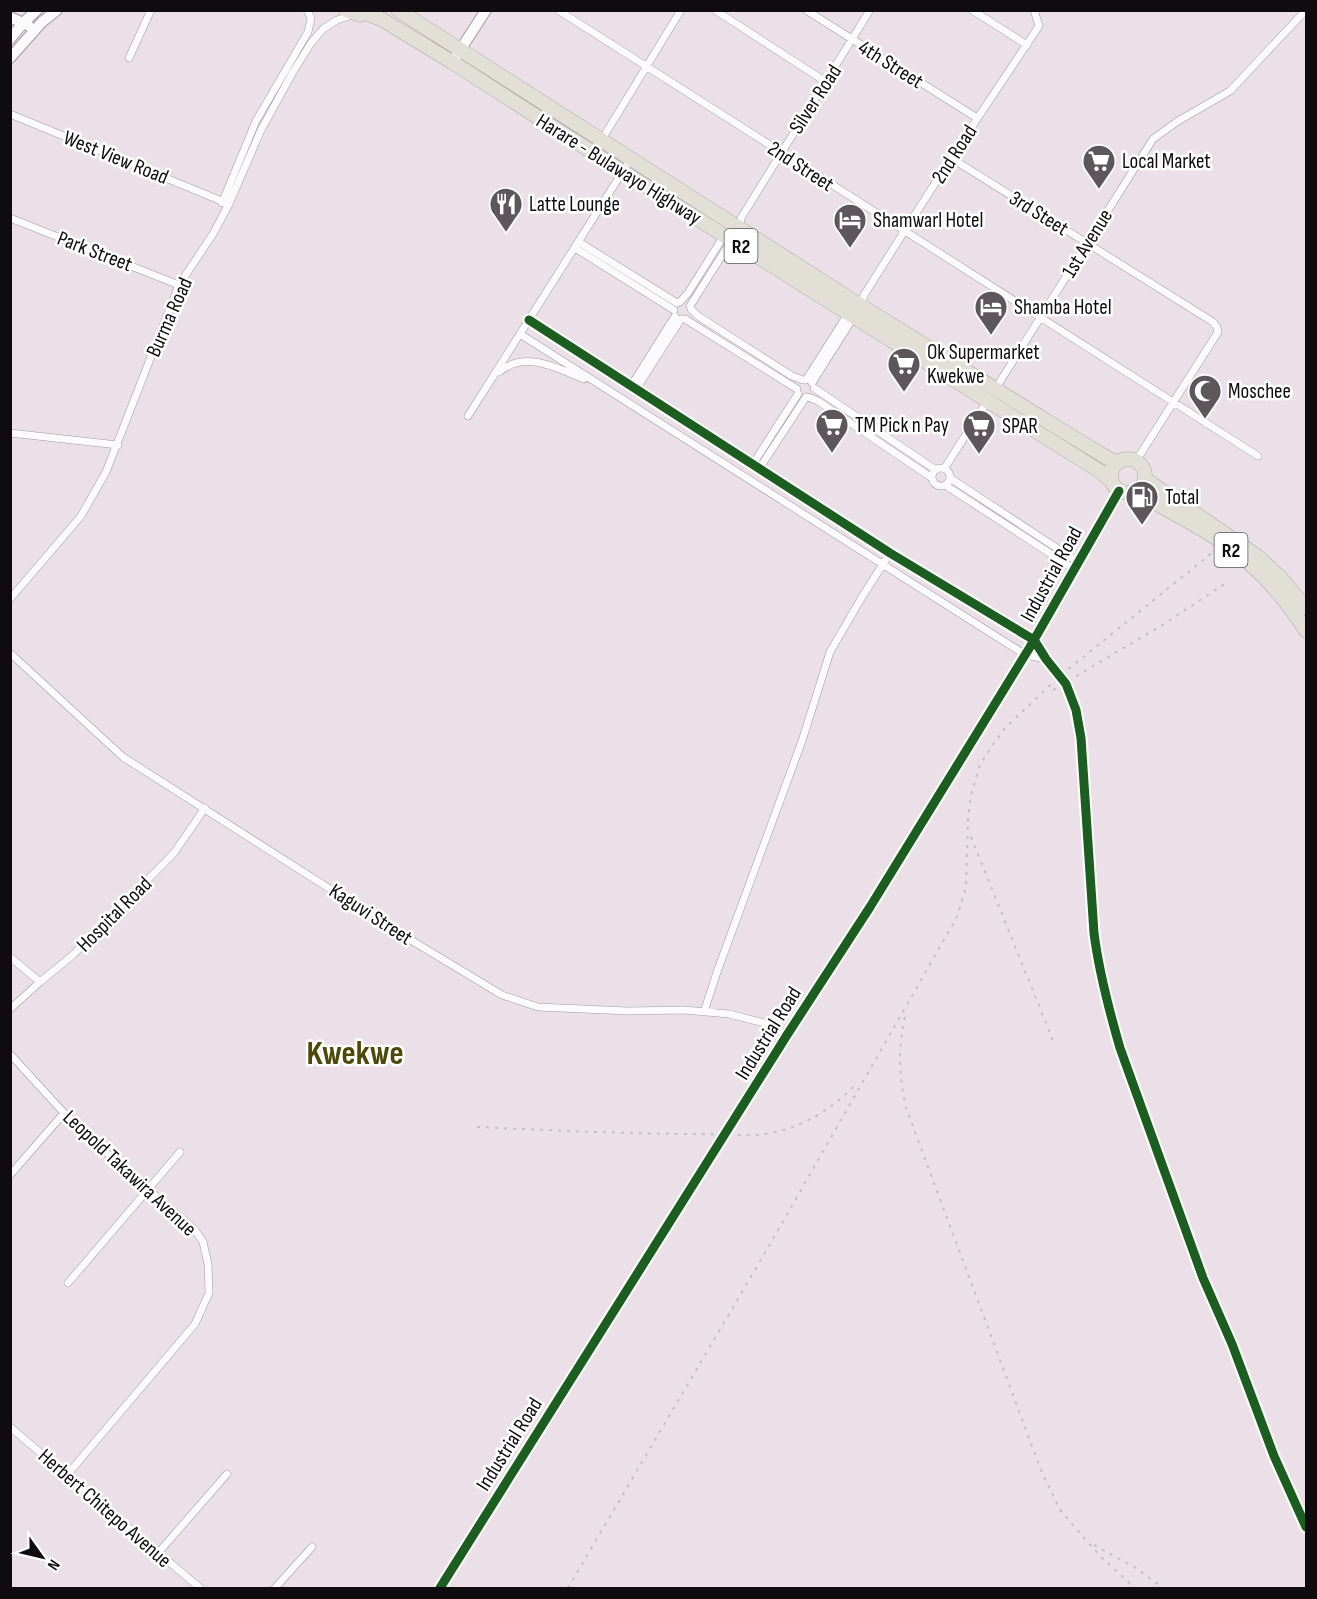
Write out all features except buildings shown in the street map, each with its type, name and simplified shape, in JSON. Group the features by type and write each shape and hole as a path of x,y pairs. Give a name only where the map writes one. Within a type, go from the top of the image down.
{"highway":[{"name":"Harare - Bulawayo Highway","path":"398,10 456,57"},
{"name":"Harare - Bulawayo Highway","path":"355,12 383,20 456,57 626,166 684,211 728,238 856,307 1117,462"},
{"name":"Harare - Bulawayo Highway","path":"515,94 601,141 626,166 737,223 987,401 1101,472 1115,487"},
{"path":"684,211 692,199"},
{"path":"1062,449 1071,436"},
{"path":"1115,487 1111,471 1117,462 1128,459 1136,461"},
{"name":"R2","path":"1136,461 1143,467 1145,478 1179,510 1248,562 1283,597 1306,631"},
{"path":"1135,492 1143,484 1145,478"},
{"name":"R2","path":"1115,487 1124,493 1135,492 1179,510 1257,556 1280,577 1306,608"}],"street":[{"path":"10,39 37,10"},
{"path":"10,58 57,10"},
{"path":"129,58 150,10"},
{"path":"226,202 259,115 308,32 311,18 307,10"},
{"path":"456,57 486,10"},
{"name":"2nd Street","path":"558,10 903,232 1258,456"},
{"path":"601,141 681,10"},
{"path":"716,10 826,82"},
{"name":"4th Street","path":"806,10 977,118"},
{"name":"Silver Road","path":"728,238 870,10"},
{"path":"972,10 1027,45"},
{"name":"2nd Road","path":"809,383 903,232 1039,26 1034,10"},
{"name":"1st Avenue","path":"938,472 987,401 1153,139 1224,96 1306,10"},
{"path":"226,202 264,124 311,43 330,24 355,12"},
{"path":"10,17 24,22 35,30"},
{"name":"West View Road","path":"10,114 226,202"},
{"name":"3rd Steet","path":"951,158 1218,327 1218,332 1175,403"},
{"path":"468,416 626,166"},
{"name":"Burma Road","path":"10,599 81,516 106,472 179,285 213,234 226,202"},
{"name":"Park Street","path":"10,218 179,285"},
{"path":"679,311 690,315 691,308 728,238"},
{"path":"633,387 688,293 728,238"},
{"path":"577,245 802,394 818,401 938,472 949,473 950,478 1076,566"},
{"path":"679,311 686,302 698,316 792,376 809,383 938,472"},
{"path":"529,320 890,553 1034,640 1066,684 1076,710 1084,777 1094,933 1105,998 1120,1048 1203,1278 1233,1344 1274,1456 1306,1527"},
{"path":"520,334 882,566 1026,655 1046,659"},
{"path":"493,378 504,368 524,360 554,367 597,384"},
{"path":"802,394 798,384 809,383"},
{"path":"802,394 813,393 809,383"},
{"path":"756,466 802,394"},
{"path":"1136,461 1175,403"},
{"path":"10,433 118,445"},
{"path":"938,472 936,485 945,485 1076,566"},
{"path":"945,485 950,478"},
{"name":"Industrial Road","path":"440,1588 787,1035 870,907 1026,655 1076,566 1115,487"},
{"path":"801,514 809,501"},
{"path":"704,1012 802,741 830,652 890,553"},
{"name":"Kaguvi Street","path":"10,653 123,757 391,928 502,995 538,1007 628,1011 684,1010 750,1018 768,1024 787,1035"},
{"name":"Hospital Road","path":"10,1010 73,955 166,861 205,808"},
{"path":"10,957 40,982"},
{"name":"Leopold Takawira Avenue","path":"10,1054 64,1113 195,1230 203,1242 208,1264 209,1293 195,1324 67,1475"},
{"path":"10,1175 64,1113"},
{"path":"68,1283 180,1152"},
{"name":"Herbert Chitepo Avenue","path":"10,1427 200,1588"},
{"path":"159,1553 227,1474"},
{"path":"275,1588 312,1547"}],"railway":[{"path":"568,1588 769,1246 957,917 966,887 968,819 971,795 980,765 1005,728 1061,675 1213,552"},
{"path":"1053,690 1164,624 1226,583"},
{"path":"971,837 1054,1043"},
{"path":"905,1017 900,1062 906,1108 1041,1470 1060,1510 1100,1556 1135,1588"},
{"path":"477,1127 643,1133 766,1134 788,1129 810,1119 830,1107 857,1083"},
{"path":"1094,1545 1136,1568 1163,1588"}],"cycle path":[{"path":"529,320 890,553 1034,640 1066,684 1076,710 1081,738 1096,948 1116,1034 1203,1278 1232,1344 1274,1456 1306,1527"},
{"path":"440,1588 787,1035 870,907 1030,647 1119,491"}],"place":[{"name":"Local Market","path":"1099,190"},
{"name":"Latte Lounge","path":"506,233"},
{"name":"Shamwarl Hotel","path":"850,249"},
{"name":"Shamba Hotel","path":"991,336"},
{"name":"Ok Supermarket Kwekwe","path":"904,393"},
{"name":"Moschee","path":"1205,420"},
{"name":"TM Pick n Pay","path":"832,454"},
{"name":"SPAR","path":"979,455"},
{"name":"Total","path":"1142,526"}],"district":[{"name":"Kwekwe","path":"355,1052"}]}
